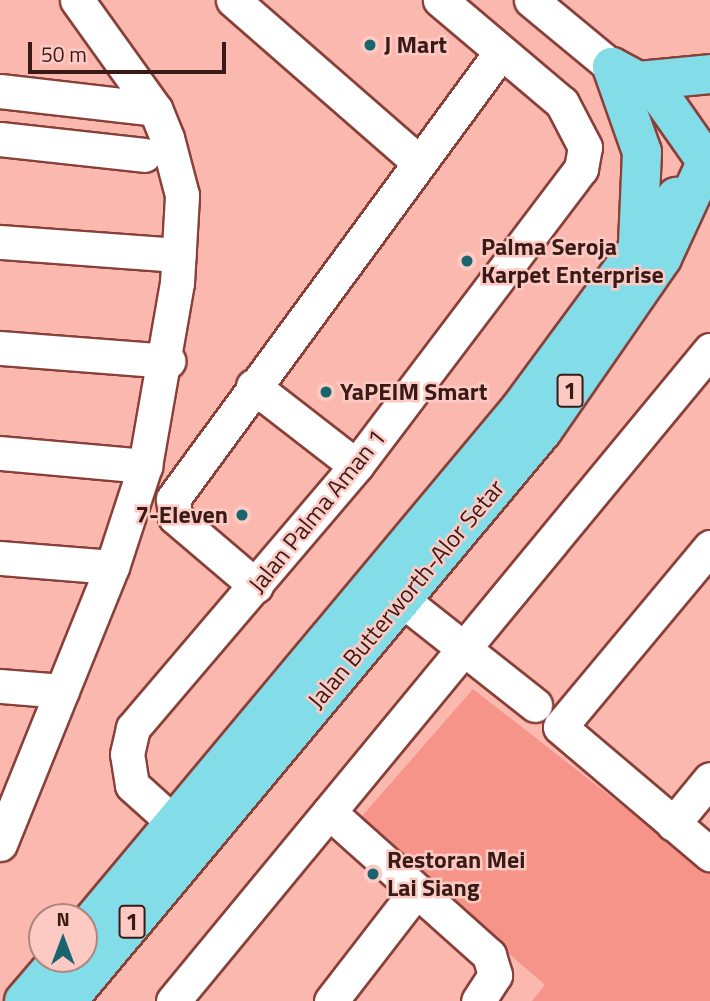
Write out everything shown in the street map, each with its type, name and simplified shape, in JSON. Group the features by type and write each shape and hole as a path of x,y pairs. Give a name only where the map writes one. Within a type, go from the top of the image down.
{"main road":[{"path":"626,74 710,74"},
{"path":"626,74 670,106 708,157"},
{"path":"626,74 642,152 638,242"},
{"name":"Jalan Butterworth-Alor Setar","path":"390,590 638,242 708,157"},
{"name":"Jalan Butterworth-Alor Setar","path":"66,1001 186,834 390,590 543,430 662,258 708,157"},
{"name":"Jalan Butterworth-Alor Setar","path":"98,918 186,834"},
{"path":"24,1001 48,973"}],"street":[{"path":"0,844 112,567 145,466 168,362 179,255 182,195 155,109 77,0"},
{"path":"233,0 419,162"},
{"path":"256,586 175,517 173,499 253,386 501,52 440,0"},
{"path":"531,0 626,74"},
{"name":"Jalan Palma Aman 1","path":"186,834 132,785 127,754 134,728 356,466 581,169 585,148 562,103 501,52"},
{"path":"0,91 155,109"},
{"path":"0,139 144,155"},
{"path":"0,242 179,255"},
{"path":"0,348 168,362"},
{"path":"173,1001 710,350"},
{"path":"253,386 356,466"},
{"path":"0,453 145,466"},
{"path":"710,547 561,727 710,854"},
{"path":"0,558 112,567"},
{"path":"390,590 535,705"},
{"path":"0,686 62,691"},
{"path":"673,824 710,779"},
{"path":"329,812 489,955 495,975 478,1001"},
{"path":"331,1001 416,891"}],"shaded area":[{"path":"473,689 710,874 710,1001 532,1001 545,985 357,822"}],"place":[{"name":"J Mart","path":"370,45"},
{"name":"Palma Seroja Karpet Enterprise","path":"467,261"},
{"name":"YaPEIM Smart","path":"326,392"},
{"name":"7-Eleven","path":"242,515"},
{"name":"Restoran Mei Lai Siang","path":"373,874"}]}
